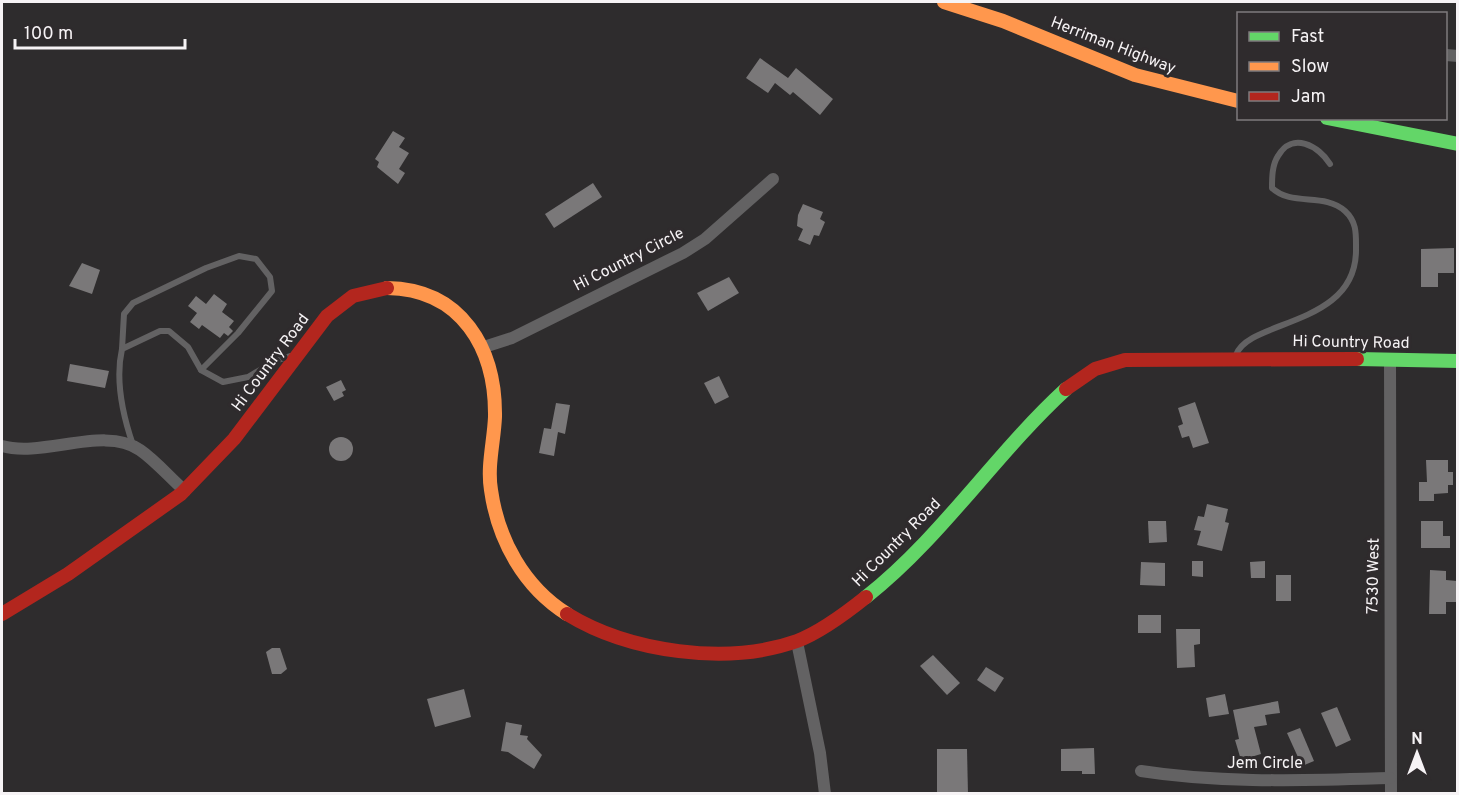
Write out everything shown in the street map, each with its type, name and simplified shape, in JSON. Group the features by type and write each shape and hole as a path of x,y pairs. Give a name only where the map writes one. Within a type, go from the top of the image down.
{"street":[{"name":"Herriman Highway","path":"944,2 1003,21 1135,75 1237,100"},
{"path":"1346,120 1374,123 1458,144"},
{"name":"Hi Country Circle","path":"484,347 512,338 683,253 705,239 773,179"},
{"name":"Hi Country Road","path":"2,614 67,576 185,491 235,439 320,324 347,298 370,290 392,287 418,291 441,302 464,317 484,347 491,369 493,391 494,436 490,469 496,520 515,562 555,606 600,635 634,646 664,650 759,649 797,642 874,594 940,526 1001,454 1075,380 1107,364 1124,361 1235,358 1458,361"},
{"name":"7530 West","path":"1390,360 1391,794"},
{"path":"2,446 39,449 106,441 133,446 185,491"},
{"path":"797,642 820,753 825,794"},
{"name":"Jem Circle","path":"1141,771 1185,778 1234,781 1390,778"}],"lane":[{"path":"1235,358 1238,349 1250,338 1263,335 1318,310 1334,298 1350,278 1356,256 1356,230 1353,220 1335,204 1280,196 1272,188 1276,157 1284,148 1293,143 1309,144 1322,152 1330,164"},
{"path":"133,446 126,424 120,385 124,314 133,303 217,264 239,256 256,259 270,277 272,291 238,333 201,370"},
{"path":"122,349 160,332 169,332 188,346 201,370 223,382 248,377 277,360 295,355"}],"building":[{"path":"760,58 788,78 796,68 833,99 820,115 793,92 790,95 775,83 768,93 746,78"},
{"path":"393,131 405,138 399,147 409,153 399,169 405,173 398,184 377,167 379,162 375,159"},
{"path":"593,183 602,197 554,228 545,214"},
{"path":"803,204 823,212 820,219 825,222 819,236 814,235 810,245 798,240 803,229 797,226 798,215"},
{"path":"1454,248 1454,273 1438,273 1438,287 1421,287 1421,249"},
{"path":"82,263 100,270 92,294 69,286"},
{"path":"729,277 739,293 708,311 697,293"},
{"path":"214,294 227,304 222,312 234,321 229,327 233,331 228,336 224,333 220,338 202,325 199,329 190,322 197,313 188,306 196,296 206,304"},
{"path":"70,364 109,371 105,388 67,381"},
{"path":"719,376 729,397 715,404 704,383"},
{"path":"341,380 346,390 342,392 344,396 334,401 326,387"},
{"path":"1195,402 1209,443 1193,448 1189,436 1182,438 1178,426 1183,424 1178,408"},
{"path":"556,403 570,405 565,434 558,432 554,456 539,453 544,428 551,429"},
{"path":"341,437 346,438 352,444 352,454 346,460 341,461 336,460 330,454 329,449 330,444 336,438"},
{"path":"1426,460 1448,460 1448,472 1453,472 1453,485 1448,485 1448,493 1434,494 1434,501 1419,501 1419,482 1427,482"},
{"path":"1207,504 1228,509 1225,522 1229,523 1222,551 1197,545 1201,531 1194,530 1198,516 1204,517"},
{"path":"1148,521 1166,521 1167,542 1149,543"},
{"path":"1421,521 1443,521 1443,536 1450,536 1450,548 1421,548"},
{"path":"1192,561 1203,561 1203,577 1192,576"},
{"path":"1265,561 1265,578 1251,578 1250,562"},
{"path":"1141,562 1165,563 1165,586 1140,585"},
{"path":"1430,570 1446,571 1446,580 1457,581 1457,602 1446,602 1446,614 1429,614"},
{"path":"1276,575 1291,575 1291,601 1276,601"},
{"path":"1138,615 1161,615 1161,633 1138,633"},
{"path":"1176,629 1200,629 1200,644 1194,645 1195,667 1177,668"},
{"path":"272,648 280,648 287,669 281,674 272,674 266,652"},
{"path":"933,655 960,683 947,695 920,666"},
{"path":"986,667 1004,678 995,692 977,680"},
{"path":"464,689 471,717 435,727 427,699"},
{"path":"1225,694 1229,714 1209,717 1206,698"},
{"path":"1278,701 1280,713 1265,715 1267,725 1254,727 1261,754 1241,760 1235,740 1239,739 1233,710"},
{"path":"1337,707 1351,740 1336,747 1321,713"},
{"path":"506,722 522,725 520,735 528,736 527,739 542,755 534,769 508,752 501,751"},
{"path":"1300,728 1314,761 1302,766 1287,733"},
{"path":"1094,748 1095,774 1082,774 1082,771 1061,771 1061,749"},
{"path":"937,749 967,749 968,794 937,794"}],"traffic: fast":[{"path":"1337,120 1458,144"},
{"path":"1357,359 1458,361"},
{"path":"866,597 894,574 944,522 1015,440 1066,389"}],"traffic: slow":[{"path":"944,2 1003,21 1135,75 1237,101"},
{"path":"387,288 413,291 436,299 454,311 470,327 489,368 494,392 495,417 490,481 500,527 516,561 526,576 552,603 567,614"}],"traffic: jam":[{"path":"2,614 68,574 181,494 234,439 327,316 353,296 387,288"},
{"path":"1066,389 1095,369 1125,360 1357,359"},
{"path":"567,614 619,638 649,646 679,651 740,653 770,649 797,641 833,622 866,597"}]}
